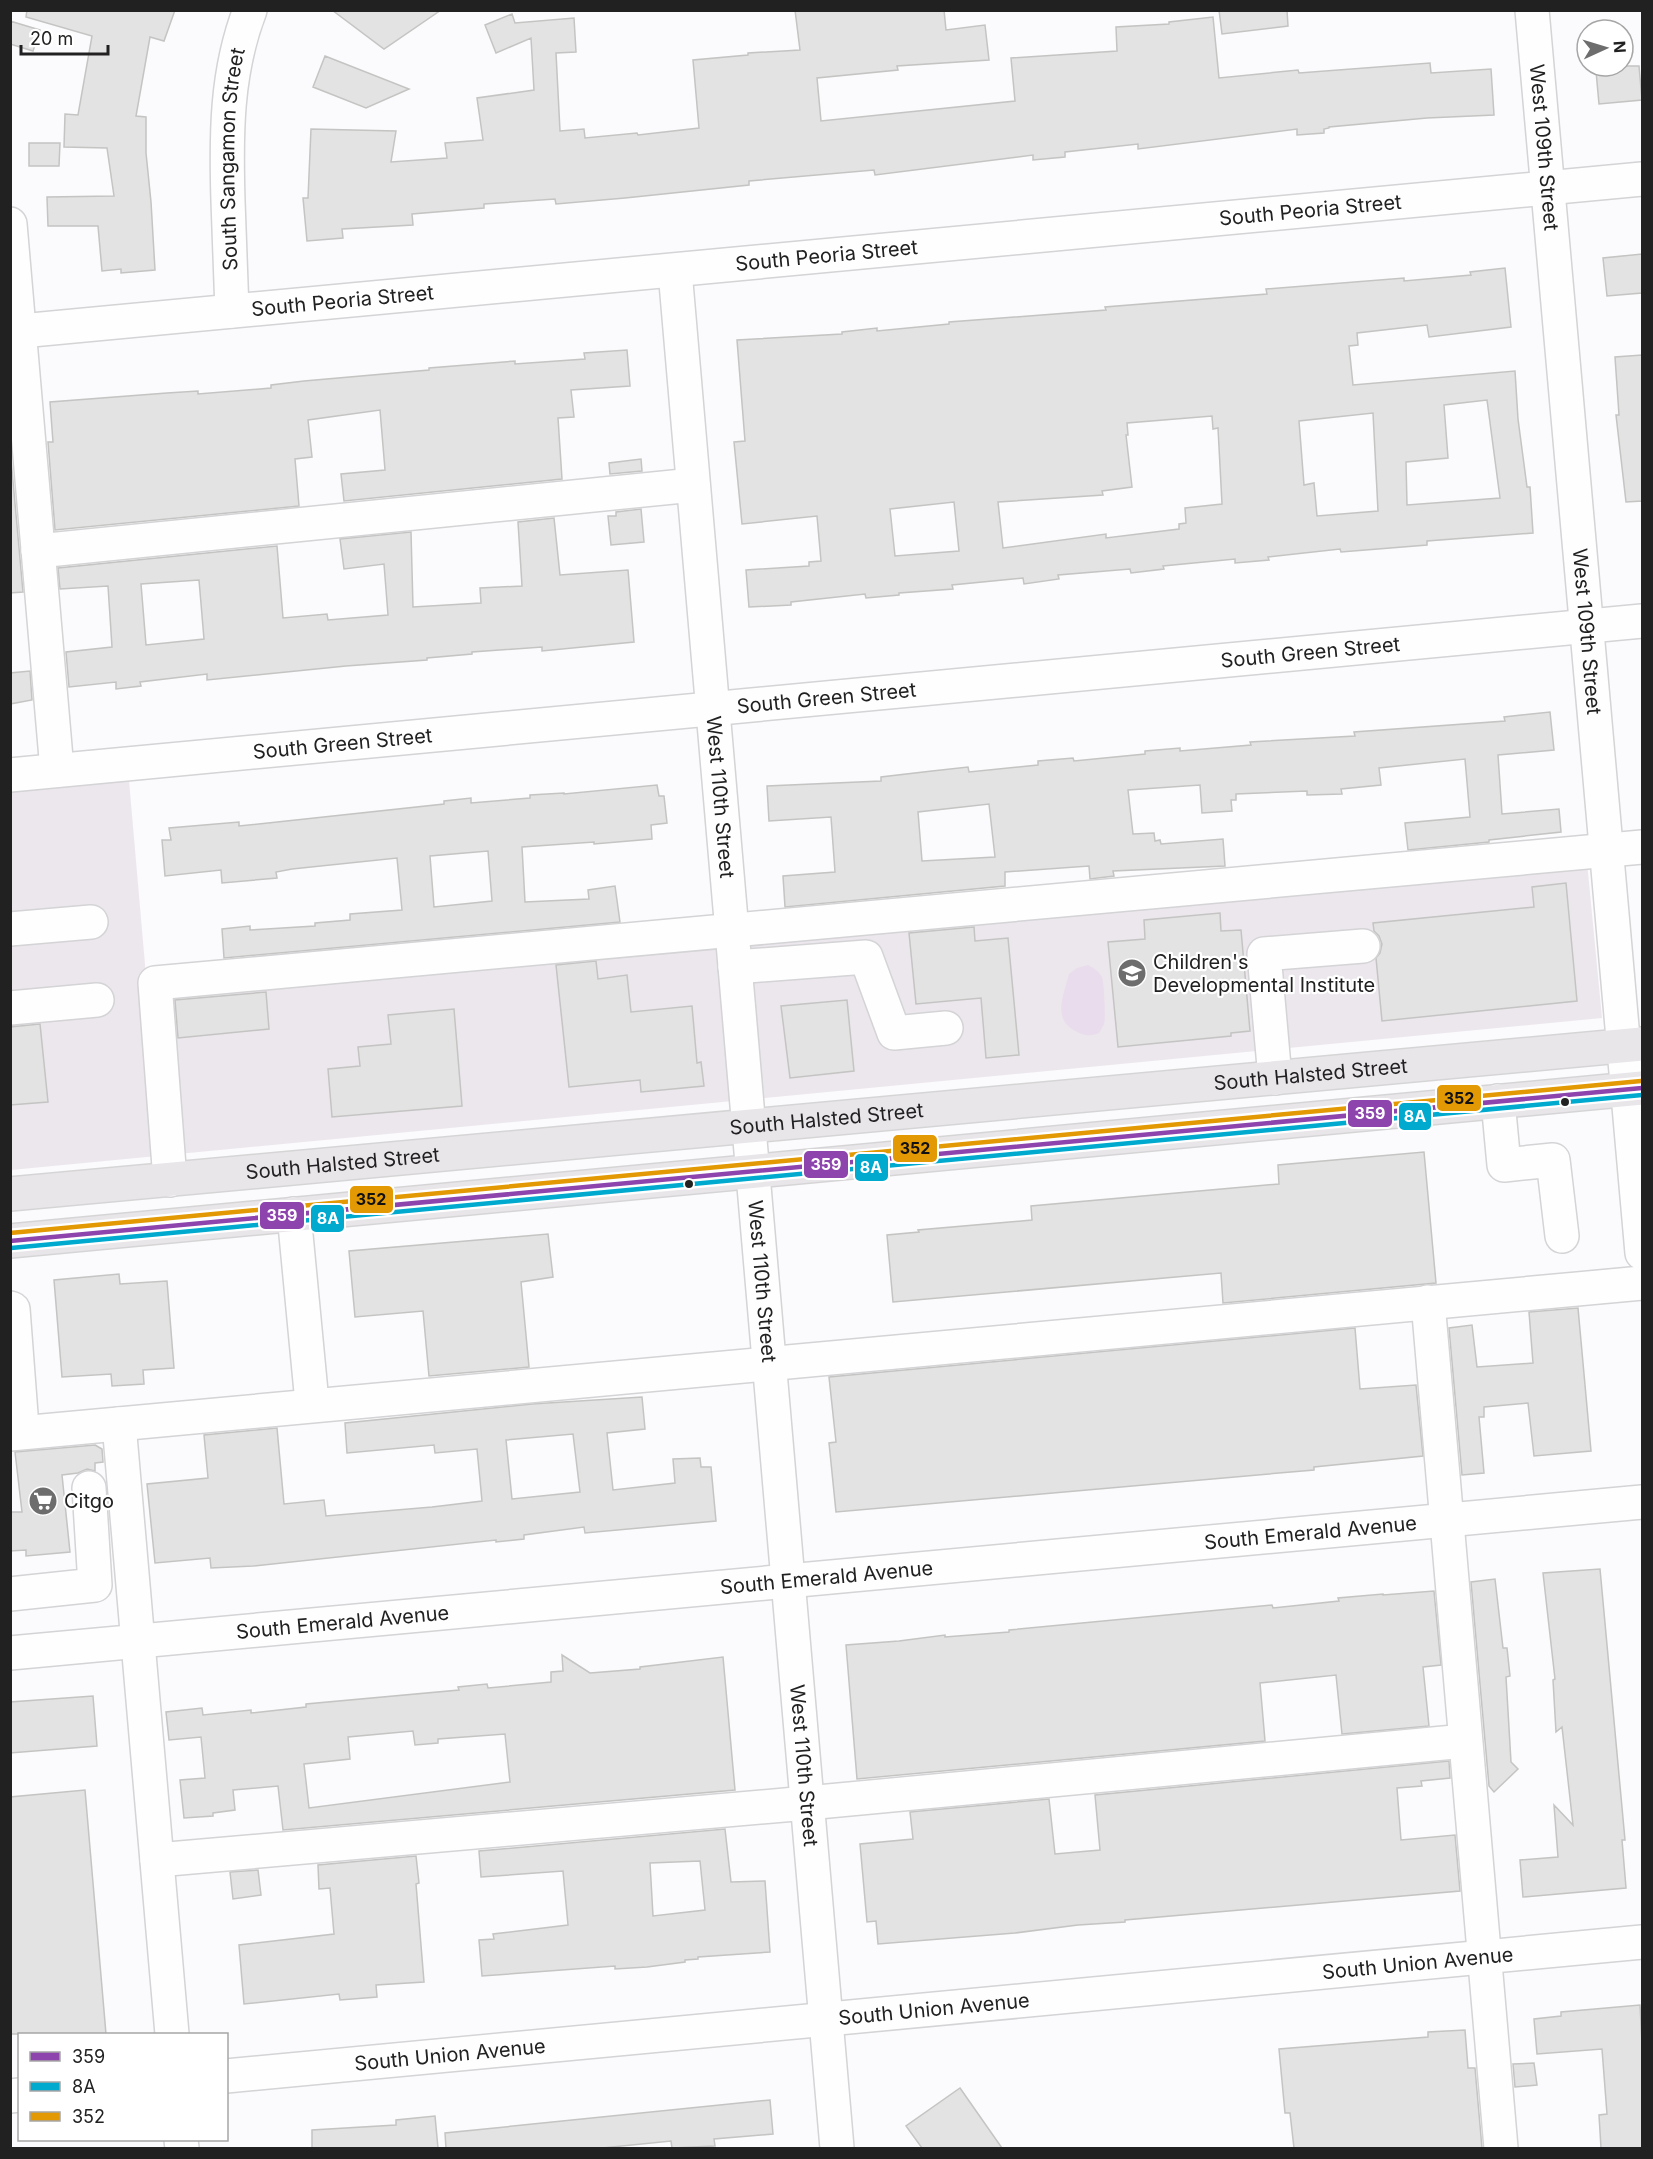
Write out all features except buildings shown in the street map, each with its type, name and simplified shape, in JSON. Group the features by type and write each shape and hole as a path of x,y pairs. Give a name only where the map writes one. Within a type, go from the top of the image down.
{"main road":[{"name":"South Halsted Street","path":"10,1194 1634,1045"},
{"path":"10,1241 1636,1088"}],"street":[{"name":"South Sangamon Street","path":"232,311 226,138 230,83 241,34 250,10"},
{"name":"West 109th Street","path":"1532,10 1607,850 1634,1045 1642,1251"},
{"name":"South Peoria Street","path":"15,332 1642,179"},
{"path":"10,224 15,332 38,551 57,770"},
{"name":"West 110th Street","path":"675,271 837,2148"},
{"path":"38,551 693,485"},
{"name":"South Green Street","path":"10,775 1642,621"},
{"path":"170,1180 155,983 1642,847"},
{"path":"10,929 91,921"},
{"path":"1275,1078 1264,954 1363,946"},
{"path":"735,967 866,957 894,1033 946,1028"},
{"path":"10,1008 97,1000"},
{"path":"1498,1101 1504,1165 1553,1160 1562,1236"},
{"path":"294,1214 311,1392"},
{"path":"10,1434 1642,1283"},
{"path":"1428,1302 1501,2148"},
{"path":"10,1308 13,1309 21,1414 10,1415"},
{"path":"119,1424 172,2033"},
{"path":"10,1594 95,1585 89,1488"},
{"name":"South Emerald Avenue","path":"10,1653 1642,1502"},
{"path":"157,1860 807,1803 1466,1740"},
{"name":"South Union Avenue","path":"228,2076 1642,1942"}],"shaded area":[{"path":"128,769 146,976 1585,841 1602,1018 11,1170 11,779"},
{"path":"1088,965 1102,977 1105,1015 1104,1025 1100,1032 1091,1035 1082,1034 1065,1023 1061,1008 1069,974 1077,968"}],"transit line":[{"name":"352","path":"10,1233 1641,1081"},
{"name":"359","path":"10,1241 1642,1088"},
{"name":"8A","path":"11,1248 1642,1095"}],"place":[{"name":"Children's Developmental Institute","path":"1132,973"},
{"name":"Citgo","path":"43,1501"}]}
